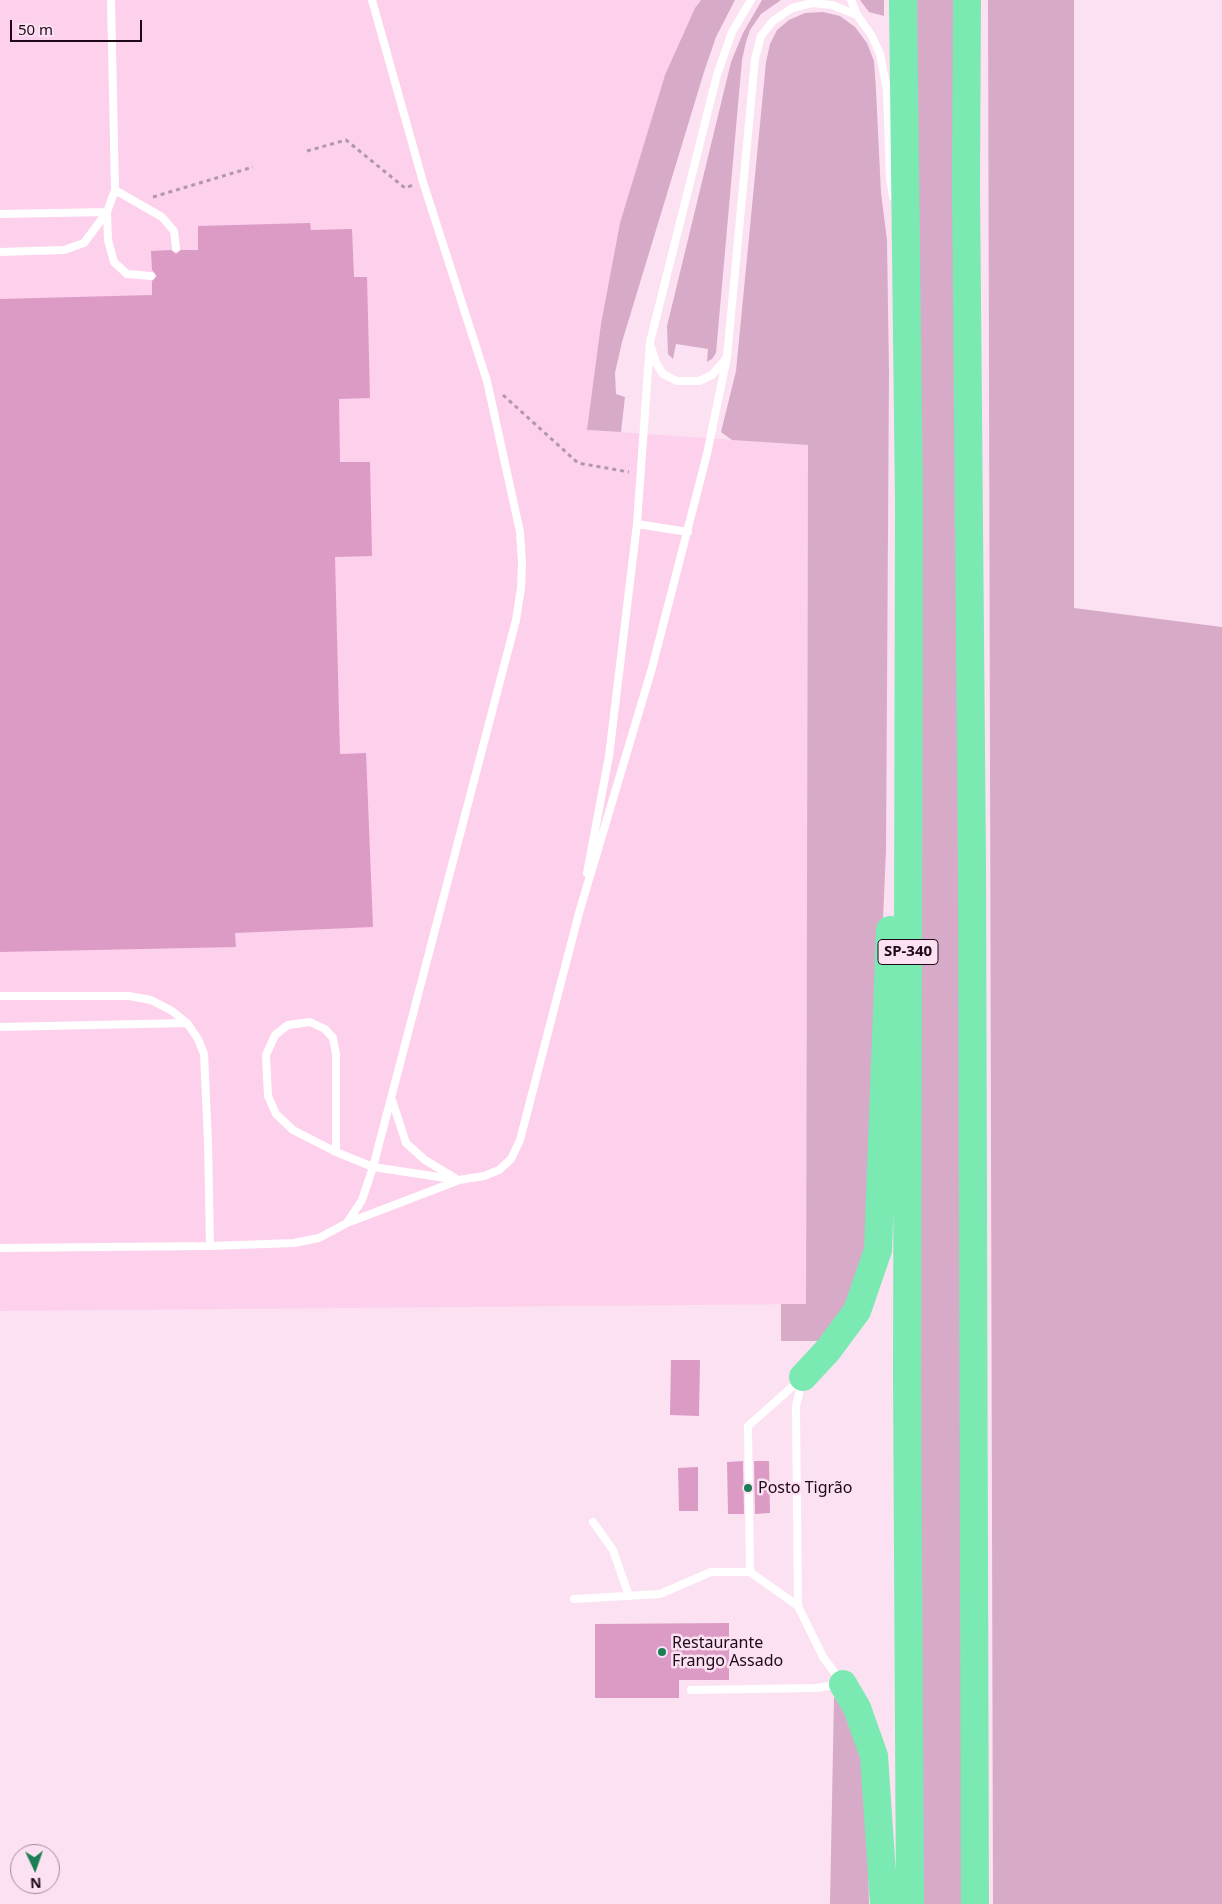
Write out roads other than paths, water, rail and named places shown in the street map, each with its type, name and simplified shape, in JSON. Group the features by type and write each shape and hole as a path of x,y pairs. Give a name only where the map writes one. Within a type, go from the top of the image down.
{"highway":[{"name":"SP-340","path":"903,0 908,502 907,1376 910,1904"},
{"path":"967,0 966,196 972,863 975,1904"},
{"path":"803,1377 828,1350 857,1311 878,1250 892,875 894,624 908,502"},
{"path":"843,1684 857,1708 874,1756 884,1904"}],"lane":[{"path":"0,252 64,250 84,243 107,212 115,190 111,0"},
{"path":"347,1223 362,1200 392,1099 516,620 521,588 520,532 487,381 423,182 372,0"},
{"path":"579,914 609,756 637,524 650,342 717,75 732,32 751,0"},
{"path":"851,0 857,15 872,36 880,54 888,90 890,178 894,208"},
{"path":"0,1248 210,1246 294,1243 319,1238 381,1208 459,1180 484,1176 499,1170 510,1159 520,1140 579,914 652,668 688,532 727,357 755,59 762,36 773,22 792,8 812,3 832,5 857,15"},
{"path":"115,190 162,217 174,231 176,248"},
{"path":"0,214 107,212"},
{"path":"107,212 108,240 114,262 127,274 151,276"},
{"path":"897,227 906,296"},
{"path":"650,342 656,363 663,374 677,381 699,381 712,375 727,357"},
{"path":"637,524 688,532"},
{"path":"0,996 129,996 152,1000 172,1011 187,1023 198,1039 204,1054 210,1246"},
{"path":"336,1152 336,1054 333,1038 326,1029 310,1022 288,1025 274,1035 266,1055 268,1096 276,1114 293,1130 336,1152 373,1167 459,1180"},
{"path":"0,1027 187,1023"},
{"path":"392,1099 406,1143 425,1160 459,1180"},
{"path":"750,1572 748,1426 803,1377"},
{"path":"691,1690 816,1688 843,1684 823,1656 798,1606 796,1406 803,1377"},
{"path":"593,1522 613,1550 629,1596"},
{"path":"574,1599 660,1594 711,1572 750,1572 798,1606"}],"place":[{"name":"Posto Tigrão","path":"748,1488"},
{"name":"Restaurante Frango Assado","path":"662,1652"}]}
